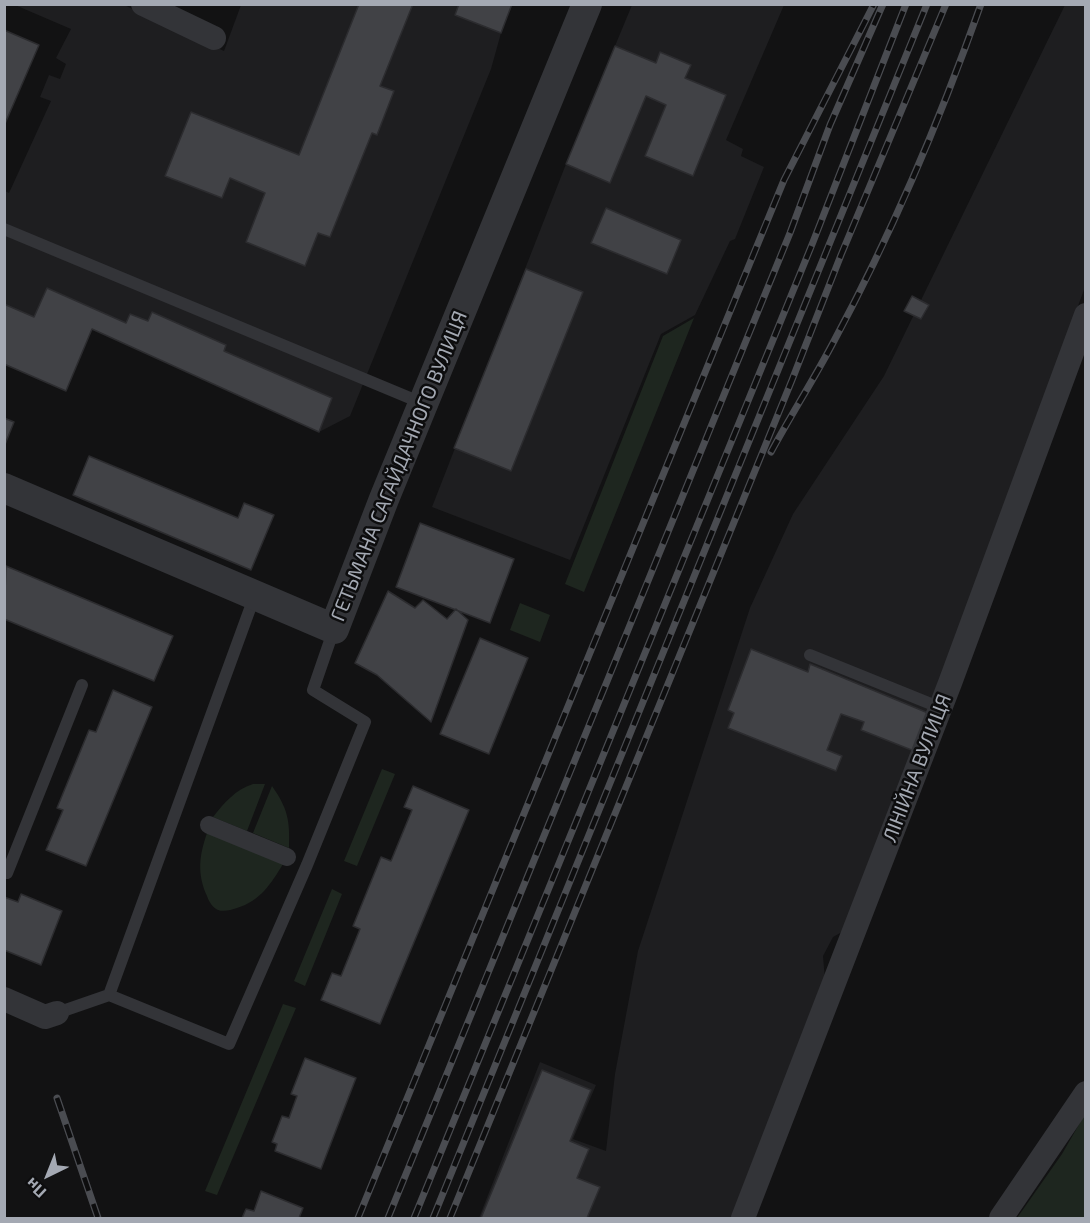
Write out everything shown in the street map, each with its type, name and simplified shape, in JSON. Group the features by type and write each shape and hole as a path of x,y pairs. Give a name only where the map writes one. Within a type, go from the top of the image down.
{"street":[{"path":"143,4 214,38"},
{"name":"ГЕТЬМАНА САГАЙДАЧНОГО ВУЛИЦЯ","path":"4,488 334,629 423,404 587,4"},
{"name":"ЛІНІЙНА ВУЛИЦЯ","path":"743,1218 940,708 1086,315"},
{"path":"209,825 287,857"},
{"path":"4,999 45,1017 57,1013"},
{"path":"1001,1218 1086,1093"}],"lane":[{"path":"4,229 423,404"},
{"path":"109,995 255,596"},
{"path":"57,1013 109,995 230,1044 365,722 313,690 334,629"},
{"path":"810,655 940,708"},
{"path":"4,872 7,873 82,685"}],"shaded area":[{"path":"15,5 124,5 224,51 241,5 512,5 491,69 350,416 319,432 92,329 66,391 5,364 5,191 9,193 51,101 40,97 49,75 60,79 66,64 56,58 71,29"},
{"path":"632,5 784,5 726,140 743,149 741,156 764,167 735,239 730,241 695,315 661,334 570,560 432,507 566,164"},
{"path":"1065,5 1085,5 1085,287 849,928 833,937 823,956 825,980 733,1218 479,1218 540,1062 596,1085 573,1139 606,1151 615,1074 638,951 750,608 793,514 884,376"},
{"path":"694,318 584,592 565,584 663,336"},
{"path":"520,603 550,615 540,642 510,630"},
{"path":"382,769 395,774 357,866 344,861"},
{"path":"253,784 265,784 247,831 213,817 236,793"},
{"path":"272,786 282,801 287,815 289,848 253,833"},
{"path":"207,833 283,864 269,885 252,901 225,911 218,910 209,900 200,872 202,849"},
{"path":"332,889 342,894 305,986 294,981"},
{"path":"283,1004 296,1008 217,1195 205,1191"},
{"path":"1085,1114 1085,1218 1017,1218 1062,1154"}],"building":[{"path":"359,4 413,4 380,86 394,91 377,135 372,133 330,237 318,233 305,266 246,242 265,193 230,178 222,198 165,176 191,112 299,155"},
{"path":"459,4 512,4 501,33 455,15"},
{"path":"4,30 39,45 4,126"},
{"path":"615,46 656,63 660,52 691,65 685,78 726,95 693,176 645,156 666,105 646,96 610,183 566,164"},
{"path":"606,208 681,240 667,274 591,243"},
{"path":"526,269 583,292 511,471 454,448"},
{"path":"47,288 126,323 130,314 148,321 152,312 226,345 224,351 332,398 319,432 92,329 66,391 4,364 4,304 34,317"},
{"path":"912,296 929,305 921,319 904,311"},
{"path":"4,418 14,422 4,447"},
{"path":"89,456 238,518 244,503 274,515 251,570 73,495"},
{"path":"420,523 514,559 490,623 396,587"},
{"path":"6,566 173,636 154,681 4,619"},
{"path":"388,591 415,608 423,600 447,619 456,609 468,620 431,722 377,675 355,663"},
{"path":"480,638 528,658 489,754 440,734"},
{"path":"751,649 808,672 810,664 928,713 914,751 861,730 864,722 841,714 827,750 842,756 836,771 728,728 734,713 728,710"},
{"path":"113,690 152,707 86,866 46,850 63,810 57,808 89,730 96,732"},
{"path":"413,786 469,810 380,1024 321,1000 332,973 341,976 360,929 353,926 381,857 391,861 412,810 404,807"},
{"path":"21,894 62,911 41,965 4,950 4,897 18,902"},
{"path":"305,1058 356,1078 321,1169 275,1151 277,1144 272,1142 282,1116 289,1118 297,1096 291,1094"},
{"path":"542,1070 591,1090 570,1141 589,1149 577,1178 600,1187 587,1218 481,1218"},
{"path":"261,1191 303,1208 299,1218 242,1218 246,1209 254,1211"}],"railway":[{"path":"358,1218 784,180 874,4"},
{"path":"388,1218 790,233 830,125 883,4"},
{"path":"414,1218 813,242 906,4"},
{"path":"433,1218 927,4"},
{"path":"450,1218 841,255 946,4"},
{"path":"771,452 819,369 876,259 932,133 981,4"},
{"path":"57,1098 98,1218"}]}
